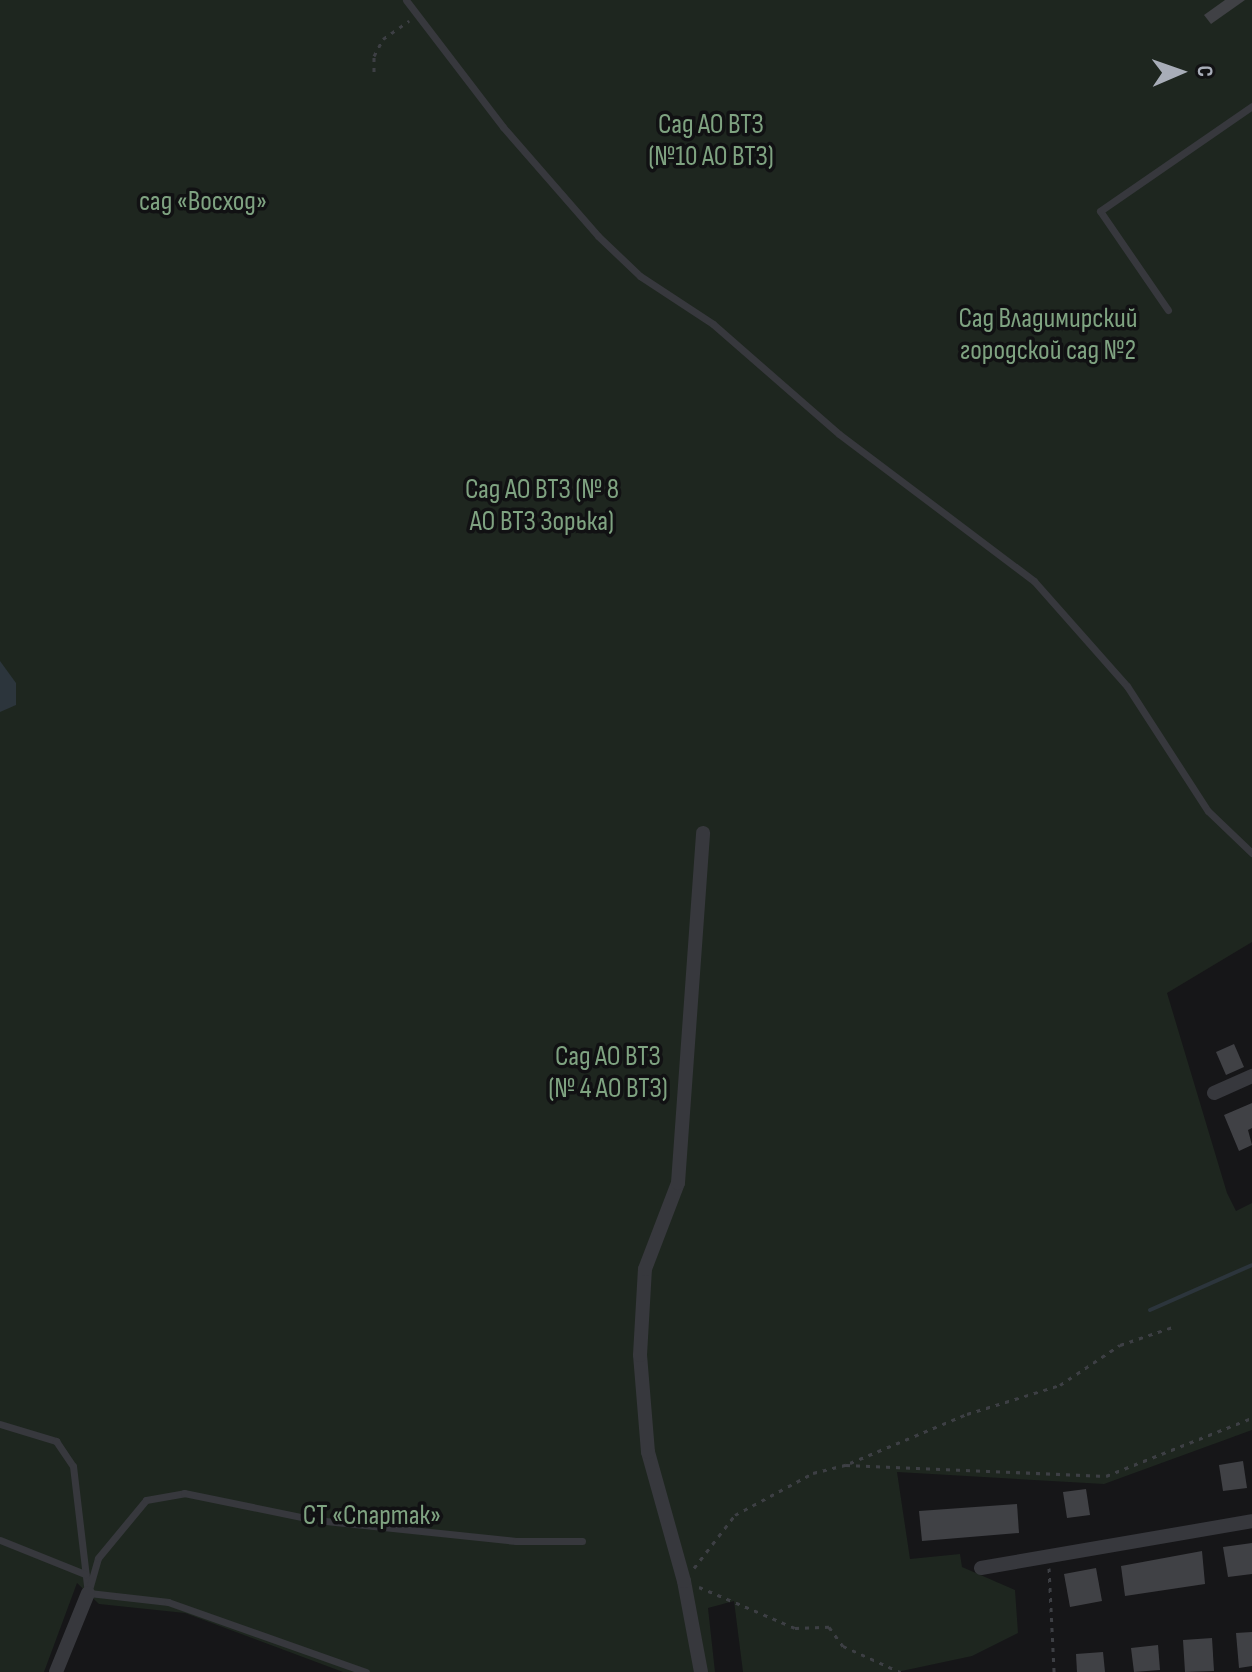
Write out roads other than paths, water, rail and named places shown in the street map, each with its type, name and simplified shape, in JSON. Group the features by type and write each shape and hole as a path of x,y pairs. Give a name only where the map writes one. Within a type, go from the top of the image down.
{"street":[{"path":"701,1672 684,1581 648,1452 640,1355 645,1269 678,1183 703,833"},
{"path":"1214,1093 1252,1076"},
{"path":"981,1568 1252,1521"},
{"path":"56,1672 88,1593"}],"lane":[{"path":"406,0 416,18 503,127 598,236 640,276 713,324 839,434 1034,581 1127,686 1208,811 1252,853"},
{"path":"1168,310 1100,211 1252,106"},
{"path":"0,1424 56,1441 73,1466 88,1593"},
{"path":"88,1593 98,1558 146,1500 184,1493 316,1520 516,1541 582,1541"},
{"path":"0,1540 85,1574"},
{"path":"88,1593 168,1602 366,1672"}],"waterway":[{"path":"1150,1310 1252,1265"}],"park label":[{"name":"Сад АО ВТЗ (№10 АО ВТЗ)","path":"711,141"},
{"name":"сад «Восход»","path":"203,202"},
{"name":"Сад Владимирский городской сад №2","path":"1048,335"},
{"name":"Сад АО ВТЗ (№ 8 АО ВТЗ Зорька)","path":"542,506"},
{"name":"Сад АО ВТЗ (№ 4 АО ВТЗ)","path":"608,1073"},
{"name":"СТ «Спартак»","path":"372,1516"}]}
